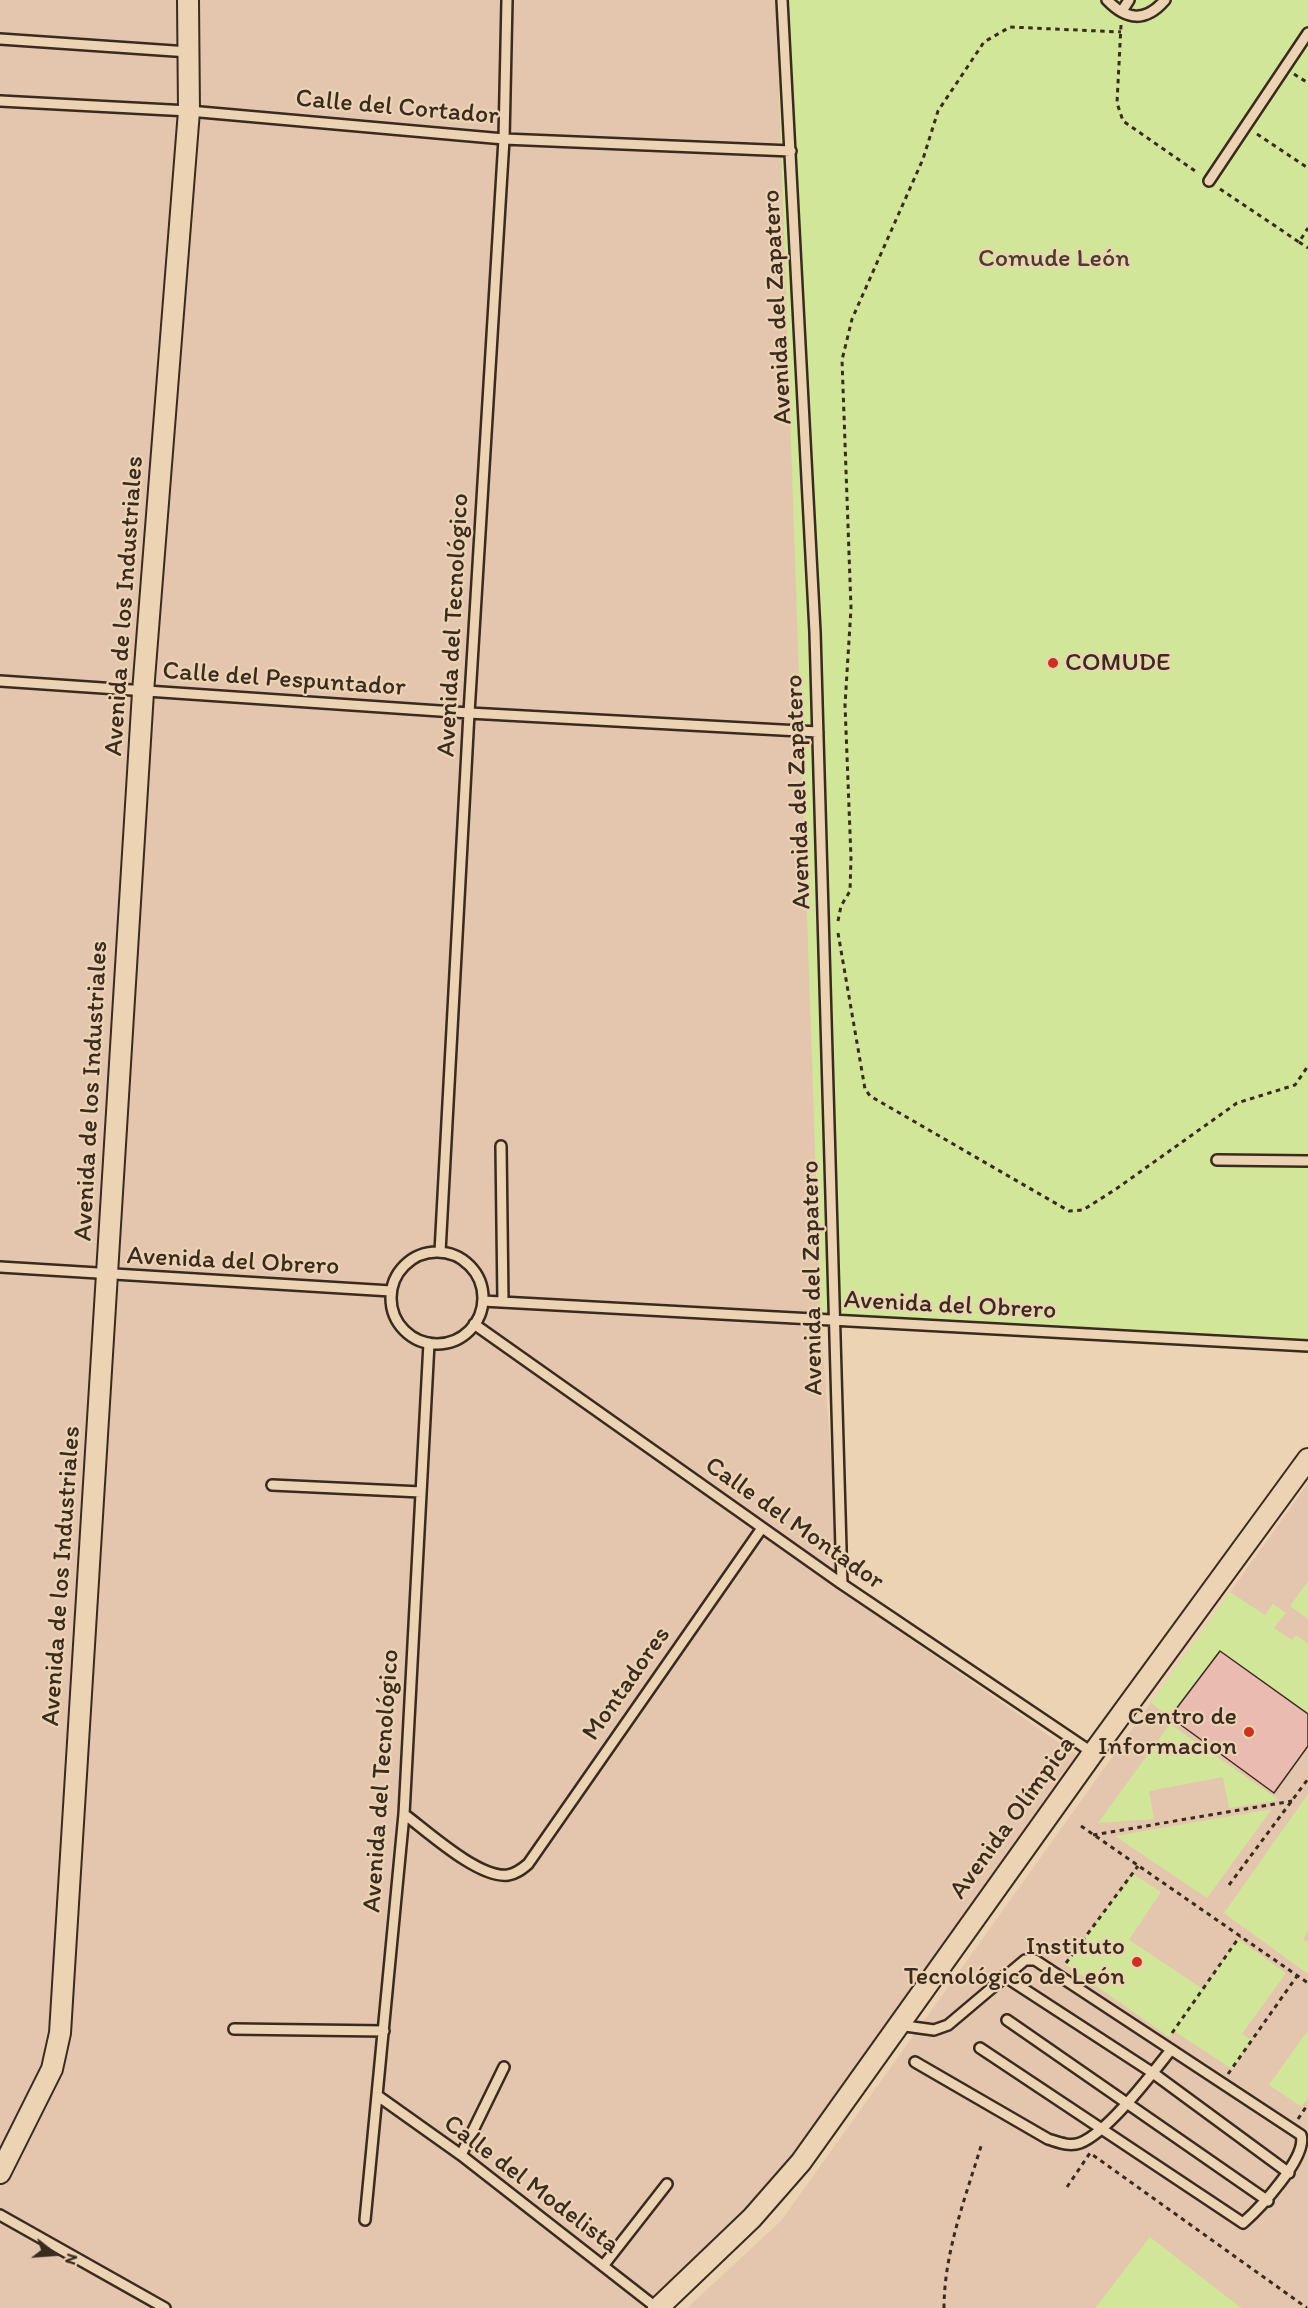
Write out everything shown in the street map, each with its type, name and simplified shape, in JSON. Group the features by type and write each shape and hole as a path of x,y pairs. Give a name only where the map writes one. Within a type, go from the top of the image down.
{"street":[{"name":"Avenida de los Industriales","path":"0,2173 52,2069 60,2033 143,692 189,111 188,0"},
{"name":"Avenida Olímpica","path":"657,2308 781,2187 1308,1459"}],"lane":[{"name":"Avenida del Tecnológico","path":"440,1252 469,713 504,139 507,0"},
{"name":"Avenida del Zapatero","path":"782,0 815,632 842,1584"},
{"path":"1107,0 1122,11 1143,17 1150,15 1165,0"},
{"path":"1122,11 1129,0"},
{"path":"1209,181 1308,33"},
{"path":"0,39 189,52"},
{"name":"Calle del Cortador","path":"0,101 189,111 504,139 791,151"},
{"name":"Calle del Pespuntador","path":"0,681 469,713 818,732"},
{"path":"501,1146 503,1302"},
{"path":"1217,1160 1308,1161"},
{"path":"440,1252 454,1255 476,1273 482,1287 483,1301 474,1324 462,1336 446,1343 429,1344 415,1339 396,1319 391,1291 403,1266 414,1258 440,1252"},
{"name":"Avenida del Obrero","path":"0,1268 391,1291"},
{"name":"Avenida del Obrero","path":"483,1301 1308,1346"},
{"name":"Calle del Montador","path":"474,1324 842,1584 1093,1753"},
{"name":"Avenida del Tecnológico","path":"365,2220 404,1814 429,1344"},
{"path":"272,1485 421,1492"},
{"name":"Montadores","path":"404,1814 477,1867 493,1874 516,1873 528,1864 762,1528"},
{"path":"898,2025 934,2030 948,2025 1025,1960 1035,1960 1170,2051 1301,2135 1303,2142 1289,2173 1268,2201 1243,2223 980,2048"},
{"path":"1004,1976 1153,2073 1289,2173"},
{"path":"1007,2020 1268,2201"},
{"path":"234,2029 384,2031"},
{"path":"915,2062 1059,2143 1081,2143 1100,2129 1127,2102 1170,2051"},
{"path":"461,2156 504,2067"},
{"name":"Calle del Modelista","path":"378,2096 461,2156 657,2308"},
{"path":"603,2266 666,2184"},
{"path":"0,2216 165,2308"}],"path":[{"path":"1122,11 1117,103 1123,121 1308,248"},
{"path":"1121,32 1010,27 984,42 938,111 923,159 852,319 842,360 851,608 846,705 851,858 850,891 841,906 837,926 862,1073 865,1089 870,1096 1069,1211 1083,1210 1116,1189 1237,1103 1295,1085 1308,1066"},
{"path":"1245,127 1308,168"},
{"path":"1299,242 1308,228"},
{"path":"1228,1885 1308,1779"},
{"path":"1092,1835 1292,1801"},
{"path":"1081,1827 1308,1983"},
{"path":"1075,1970 1065,1964 1138,1866"},
{"path":"1169,2037 1240,1936"},
{"path":"1226,2078 1297,1976"},
{"path":"1293,2126 1308,2103"},
{"path":"944,2308 944,2285 953,2244 982,2143"},
{"path":"1066,2187 1090,2153 1307,2308"}],"shaded area":[{"path":"0,0 780,0 821,1327 841,1591 1081,1758 766,2203 645,2308 0,2308"},
{"name":"Instituto Tecnológico de León","path":"1308,1483 1308,2308 687,2308 781,2221"}],"green space":[{"name":"COMUDE","path":"776,0 1308,0 1308,1342 1240,1336 821,1327"},
{"path":"1308,1581 1308,1619 1290,1606"},
{"path":"1230,1592 1265,1615 1273,1604 1286,1613 1274,1628 1292,1640 1296,1635 1308,1644 1308,1714 1220,1651 1170,1717 1151,1703"},
{"path":"1170,1724 1279,1800 1229,1808 1223,1777 1149,1791 1154,1819 1098,1823"},
{"path":"1308,1794 1308,1931 1303,1939 1308,1942 1308,1974 1224,1913"},
{"path":"1272,1809 1207,1898 1115,1836"},
{"path":"1133,1874 1161,1892 1129,1940 1203,1989 1238,1939 1286,1973 1242,2034 1252,2040 1232,2069 1174,2031 1169,2037 1065,1964"},
{"path":"1308,2030 1308,2097 1302,2107 1269,2085"},
{"path":"1150,2237 1241,2308 1095,2308"}],"building":[{"name":"Centro de Informacion","path":"1220,1651 1308,1714 1308,1746 1274,1793 1170,1717"}],"place":[{"name":"COMUDE","path":"1053,663"},
{"name":"Centro de Informacion","path":"1249,1732"},
{"name":"Instituto Tecnológico de León","path":"1137,1962"}],"park label":[{"name":"Comude León","path":"1054,259"}]}
